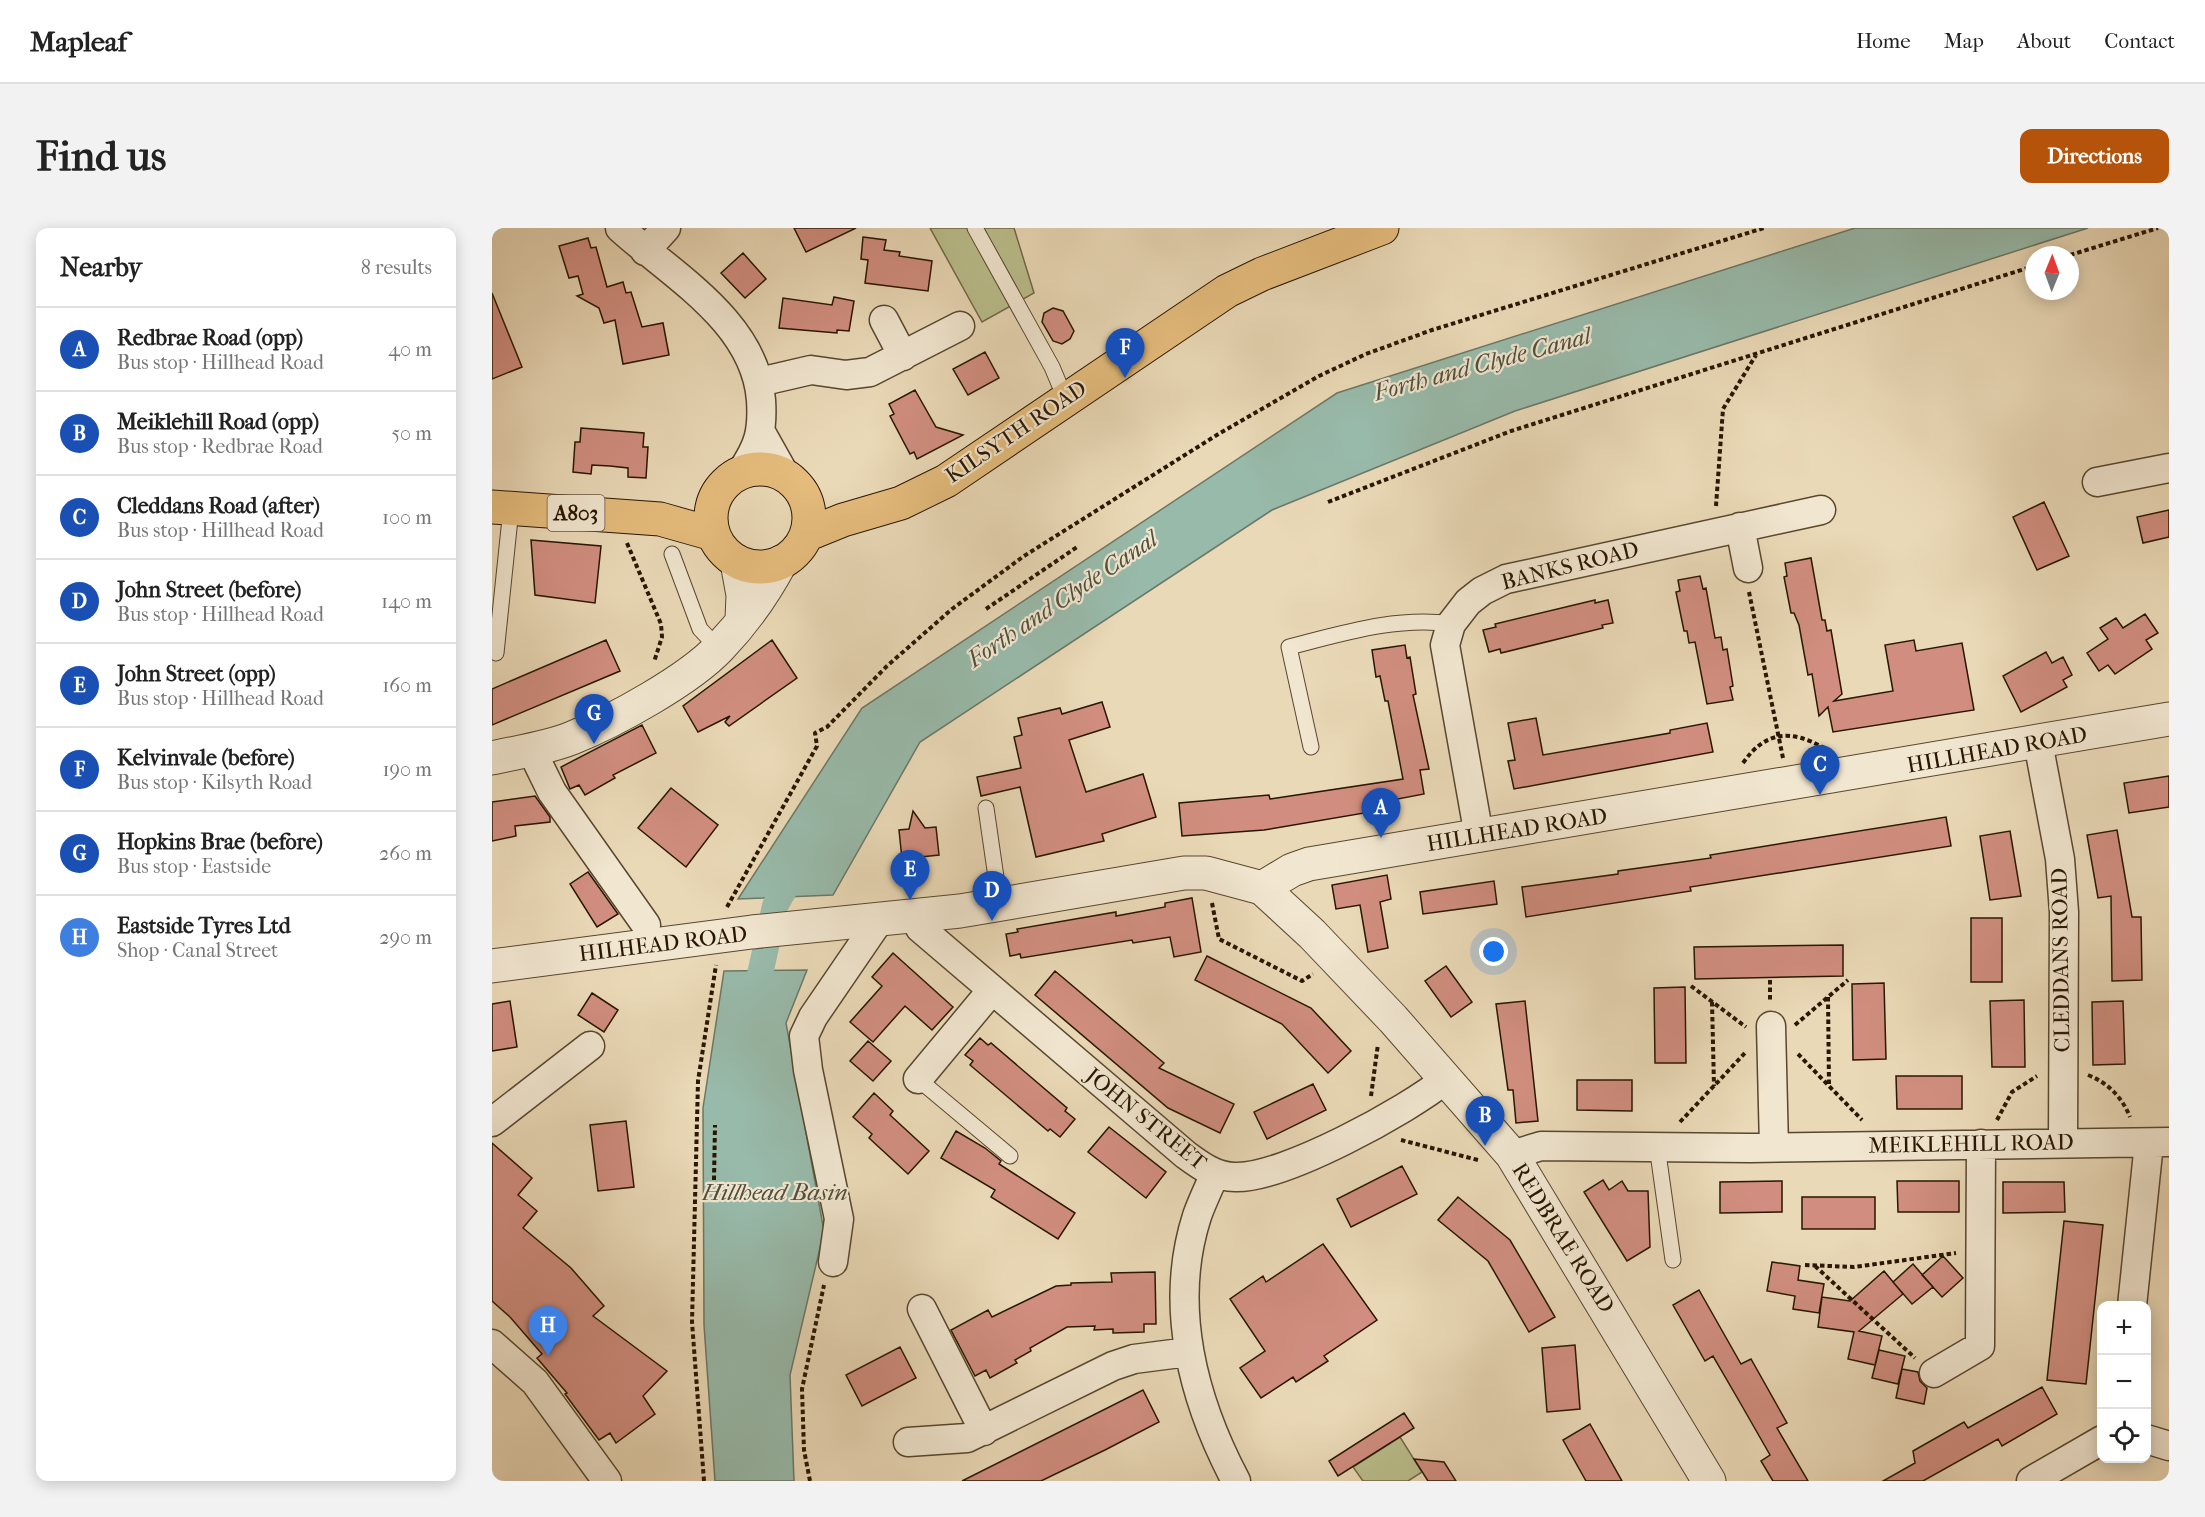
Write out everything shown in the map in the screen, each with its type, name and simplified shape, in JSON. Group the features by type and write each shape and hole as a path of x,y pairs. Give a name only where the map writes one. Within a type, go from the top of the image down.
{"main road":[{"name":"KILSYTH ROAD","path":"807,535 901,503 946,481 1065,398 1227,291 1262,274 1382,228"},
{"path":"794,485 809,522 807,535 800,546 782,562 759,567 737,562 722,550 713,534 710,522 714,499 720,488 741,472 763,469 794,485 869,512"},
{"name":"A803","path":"660,519 714,499"},
{"name":"A803","path":"501,508 660,519 713,534"}],"street":[{"path":"620,228 725,320 752,358 759,382 762,435 753,455 741,472"},
{"path":"645,251 666,228"},
{"path":"884,320 903,356"},
{"path":"759,382 811,370 859,375 903,356 960,326"},
{"path":"762,435 794,485"},
{"path":"2097,482 2169,468"},
{"name":"BANKS ROAD","path":"1479,836 1445,657 1451,624 1468,602 1482,591 1506,579 1821,510"},
{"path":"1740,526 1747,574"},
{"path":"737,562 743,595 742,619"},
{"path":"492,758 570,739 663,690 719,649 782,562"},
{"name":"HILLHEAD ROAD","path":"1262,888 1309,864 2169,719"},
{"name":"CLEDDANS ROAD","path":"2038,742 2060,859 2064,912 2063,1143"},
{"path":"531,749 552,792 646,925"},
{"path":"832,1262 839,1219 807,1070 804,1036 813,1017 880,919 1000,905 1184,873 1206,873 1262,888"},
{"name":"REDBRAE ROAD","path":"1262,888 1335,958 1512,1155 1709,1481"},
{"name":"JOHN STREET","path":"919,916 920,928 1186,1155 1215,1174 1247,1177 1281,1170 1376,1122 1446,1079"},
{"name":"HILHEAD ROAD","path":"492,966 752,932 880,919"},
{"path":"918,1079 992,990"},
{"path":"1770,1026 1774,1147"},
{"path":"492,1122 590,1046"},
{"path":"2133,1301 2159,1142"},
{"name":"MEIKLEHILL ROAD","path":"1512,1155 1541,1146 1774,1147 2159,1142"},
{"path":"1934,1373 1980,1346 1981,1144"},
{"path":"1215,1174 1197,1216 1188,1254 1185,1317 1188,1352 1207,1415 1236,1481"},
{"path":"921,1309 984,1431"},
{"path":"492,1344 535,1382 607,1481"},
{"path":"908,1442 948,1440 984,1431 1113,1366 1134,1359 1188,1352"},
{"path":"2151,1441 2169,1446"},
{"path":"2031,1481 2097,1443"}],"lane":[{"path":"975,228 1052,367 1065,398"},
{"path":"496,653 501,508"},
{"path":"672,554 699,629 719,649"},
{"path":"1311,747 1289,647 1399,623 1426,621 1451,624"},
{"path":"986,808 1000,905"},
{"path":"918,1079 1010,1156"},
{"path":"1657,1146 1673,1260"}],"path":[{"path":"704,1481 692,1322 698,1081 720,936 729,903 817,746 815,733 826,727 887,666 952,609 1024,556 1220,433 1319,376 1366,354 1443,327 1764,228"},
{"path":"2079,252 2158,228"},
{"path":"1328,502 1511,431 2025,269"},
{"path":"1716,507 1723,409 1756,355"},
{"path":"622,516 623,531 661,624 662,637 653,669 663,690"},
{"path":"986,609 1077,547"},
{"path":"1747,574 1788,785"},
{"path":"1206,873 1219,939 1302,981 1335,958"},
{"path":"1828,997 1829,1086"},
{"path":"1712,1001 1714,1086"},
{"path":"714,1180 715,1125"},
{"path":"1805,1265 1854,1267 1980,1250"},
{"path":"810,1481 804,1450 802,1389 824,1282 832,1262"},
{"path":"1814,1265 1895,1342 1934,1373"}],"green space":[{"path":"930,228 1014,228 1034,293 982,322"},
{"path":"1400,1437 1422,1472 1408,1481 1363,1481 1353,1467"}],"water":[{"path":"1855,228 2088,228 2032,246 2025,246 2025,248 1515,411 1272,510 920,742 833,895 738,899 862,708 1337,393"},
{"name":"Hillhead Basin","path":"807,970 786,1023 824,1231 790,1375 794,1481 715,1481 704,1325 703,1108 724,971"}],"building":[{"path":"794,228 856,228 806,252"},
{"path":"863,237 886,240 884,250 900,252 899,256 932,261 928,291 865,283 868,260 861,259"},
{"path":"588,238 591,248 596,247 607,287 623,282 626,293 631,292 642,327 663,323 669,355 623,364 615,320 604,323 599,308 577,296 583,294 578,276 569,278 559,246"},
{"path":"743,253 766,279 745,298 721,273"},
{"path":"492,293 522,367 492,379"},
{"path":"834,297 854,301 849,331 837,330 837,333 779,328 783,298 832,305"},
{"path":"1053,308 1063,311 1074,331 1070,339 1062,344 1053,341 1042,322 1044,313"},
{"path":"985,352 999,378 968,395 953,369"},
{"path":"915,390 936,427 963,435 917,459 914,452 910,454 890,416 894,414 889,404"},
{"path":"581,428 644,433 643,447 648,447 646,478 628,477 628,468 610,466 592,465 591,474 573,472 575,442 580,442"},
{"path":"2044,502 2069,556 2037,570 2013,517"},
{"path":"2169,510 2169,537 2143,543 2137,517"},
{"path":"531,540 601,546 595,603 535,595"},
{"path":"1811,558 1822,620 1825,620 1827,631 1831,630 1842,694 1834,701 1893,691 1885,645 1914,640 1916,651 1962,643 1974,710 1833,732 1828,707 1819,716 1812,674 1808,675 1799,625 1794,613 1791,613 1784,577 1787,576 1785,563"},
{"path":"1700,576 1703,589 1706,588 1715,638 1721,637 1723,650 1727,649 1733,700 1707,704 1695,642 1689,643 1687,631 1684,631 1676,592 1680,591 1678,580"},
{"path":"1595,600 1595,603 1608,600 1613,623 1602,625 1603,628 1501,653 1500,649 1489,652 1483,630 1496,627 1495,624"},
{"path":"2145,614 2158,633 2146,640 2152,649 2115,674 2108,665 2099,671 2087,653 2108,639 2100,628 2116,618 2123,628"},
{"path":"606,640 620,671 492,725 492,689"},
{"path":"772,640 797,678 729,726 725,722 730,716 698,732 683,706"},
{"path":"1405,645 1407,658 1410,657 1416,694 1413,695 1429,769 1420,770 1424,794 1387,801 1388,809 1264,830 1182,836 1179,803 1269,795 1270,799 1403,779 1388,701 1385,701 1380,676 1376,677 1372,650"},
{"path":"2046,652 2052,663 2063,657 2072,675 2063,680 2067,687 2021,712 2003,676"},
{"path":"1102,702 1110,727 1069,740 1086,792 1143,774 1156,817 1102,834 1104,841 1036,857 1020,787 981,796 977,777 1021,768 1014,737 1022,735 1018,718 1060,708 1062,714"},
{"path":"1536,718 1543,755 1670,733 1670,730 1707,723 1713,752 1514,789 1508,761 1515,760 1508,723"},
{"path":"642,725 656,753 613,775 615,778 585,795 579,785 570,789 561,767"},
{"path":"2169,776 2169,807 2129,813 2124,783"},
{"path":"671,788 718,825 686,867 638,828"},
{"path":"535,796 550,817 550,822 515,826 516,836 492,841 492,802"},
{"path":"913,811 925,828 936,827 939,855 902,859 899,830 909,829"},
{"path":"1946,817 1951,846 1690,887 1691,891 1526,917 1522,887 1618,874 1618,871 1711,858 1710,855"},
{"path":"2117,830 2132,917 2141,917 2142,980 2112,981 2111,896 2098,898 2087,835"},
{"path":"2010,831 2021,896 1990,900 1980,836"},
{"path":"588,872 618,914 597,927 570,884"},
{"path":"1387,875 1391,899 1380,902 1388,948 1368,952 1360,905 1336,909 1332,885"},
{"path":"1494,881 1497,904 1423,914 1420,892"},
{"path":"1192,898 1201,952 1174,957 1170,937 1133,943 1132,940 1021,958 1020,954 1010,956 1006,934 1018,932 1017,929 1116,912 1116,916 1165,907 1165,903"},
{"path":"1971,918 2002,918 2002,982 1971,982"},
{"path":"1843,945 1843,976 1695,979 1694,947"},
{"path":"893,953 953,1007 932,1030 905,1006 873,1042 850,1022 882,986 872,977"},
{"path":"1207,956 1311,1008 1351,1051 1328,1073 1282,1024 1195,980"},
{"path":"1446,966 1472,1002 1451,1017 1425,981"},
{"path":"1055,971 1164,1063 1159,1068 1234,1104 1220,1133 1168,1108 1035,995"},
{"path":"1884,983 1886,1059 1853,1060 1852,984"},
{"path":"1685,987 1686,1063 1655,1063 1654,988"},
{"path":"592,993 618,1010 604,1032 578,1015"},
{"path":"2024,1000 2025,1067 1992,1067 1990,1001"},
{"path":"510,1001 517,1047 492,1051 492,1004"},
{"path":"1525,1001 1538,1121 1516,1123 1513,1090 1508,1090 1496,1004"},
{"path":"2123,1001 2125,1064 2093,1065 2092,1002"},
{"path":"980,1038 988,1045 991,1043 1067,1108 1065,1111 1075,1119 1060,1137 1050,1129 1048,1131 970,1065 973,1061 965,1055"},
{"path":"868,1041 891,1061 873,1081 850,1061"},
{"path":"1896,1076 1962,1076 1962,1109 1897,1109"},
{"path":"1577,1080 1632,1080 1632,1111 1577,1110"},
{"path":"1313,1084 1326,1110 1267,1139 1254,1112"},
{"path":"874,1093 893,1111 890,1115 929,1151 908,1174 869,1138 872,1134 853,1117"},
{"path":"626,1121 634,1187 598,1191 590,1125"},
{"path":"1109,1127 1166,1172 1146,1198 1088,1152"},
{"path":"956,1131 985,1148 1001,1161 999,1164 1075,1213 1058,1239 991,1197 995,1190 941,1158"},
{"path":"492,1143 532,1178 518,1195 537,1211 523,1228 571,1268 604,1306 593,1316 667,1371 643,1396 655,1414 616,1443 610,1433 599,1440 565,1394 567,1393 537,1358 542,1354 510,1317 492,1301"},
{"path":"1402,1166 1417,1194 1351,1227 1337,1199"},
{"path":"1603,1180 1609,1190 1622,1181 1628,1191 1648,1191 1650,1247 1627,1261 1584,1192"},
{"path":"1782,1181 1782,1212 1720,1213 1720,1182"},
{"path":"1897,1181 1959,1181 1959,1212 1898,1212"},
{"path":"2003,1182 2064,1182 2065,1212 2003,1213"},
{"path":"1458,1197 1510,1240 1555,1317 1529,1332 1488,1261 1438,1220"},
{"path":"1802,1197 1875,1197 1875,1229 1802,1229"},
{"path":"2064,1221 2103,1225 2086,1384 2047,1380"},
{"path":"1323,1244 1377,1320 1324,1356 1328,1361 1296,1382 1293,1377 1261,1398 1240,1368 1265,1351 1230,1299 1263,1276 1266,1282"},
{"path":"1943,1256 1963,1278 1942,1297 1922,1275"},
{"path":"1772,1262 1800,1266 1798,1280 1824,1284 1819,1313 1793,1309 1795,1296 1767,1291"},
{"path":"1913,1264 1933,1287 1912,1304 1893,1282"},
{"path":"1884,1271 1903,1294 1859,1331 1882,1336 1875,1365 1848,1359 1854,1332 1818,1327 1822,1297 1850,1301"},
{"path":"1155,1272 1156,1324 1144,1324 1144,1332 1113,1333 1113,1329 1094,1330 1095,1326 1067,1327 1030,1348 1031,1351 1015,1360 1017,1363 990,1378 986,1370 975,1376 951,1330 988,1310 992,1317 1056,1286 1071,1285 1071,1283 1112,1282 1111,1273"},
{"path":"1699,1290 1741,1364 1751,1359 1787,1423 1777,1428 1808,1481 1773,1481 1761,1461 1770,1455 1713,1356 1705,1361 1673,1305"},
{"path":"1575,1345 1580,1409 1547,1412 1542,1348"},
{"path":"900,1347 916,1378 862,1406 846,1375"},
{"path":"1879,1350 1905,1356 1898,1384 1872,1378"},
{"path":"1902,1369 1918,1372 1920,1381 1927,1388 1924,1404 1896,1398"},
{"path":"2042,1387 2057,1414 2002,1446 1998,1439 1923,1481 1883,1481 1915,1463 1913,1451 1964,1422 1968,1428"},
{"path":"1143,1390 1159,1422 1105,1450 1041,1481 962,1481"},
{"path":"1404,1413 1414,1428 1338,1476 1329,1461"},
{"path":"1590,1424 1622,1481 1586,1481 1563,1440"},
{"path":"1414,1459 1444,1462 1456,1481 1428,1481"}],"waterway":[{"name":"Forth and Clyde Canal","path":"753,1006 775,906 797,867"}],"place":[{"name":"Kelvinvale (before)","path":"1125,378"},
{"name":"Hopkins Brae (before)","path":"594,744"},
{"name":"Cleddans Road (after)","path":"1820,795"},
{"name":"Redbrae Road (opp)","path":"1381,838"},
{"name":"John Street (opp)","path":"910,900"},
{"name":"John Street (before)","path":"992,921"},
{"name":"Meiklehill Road (opp)","path":"1485,1146"},
{"name":"Eastside Tyres Ltd","path":"548,1356"}]}
